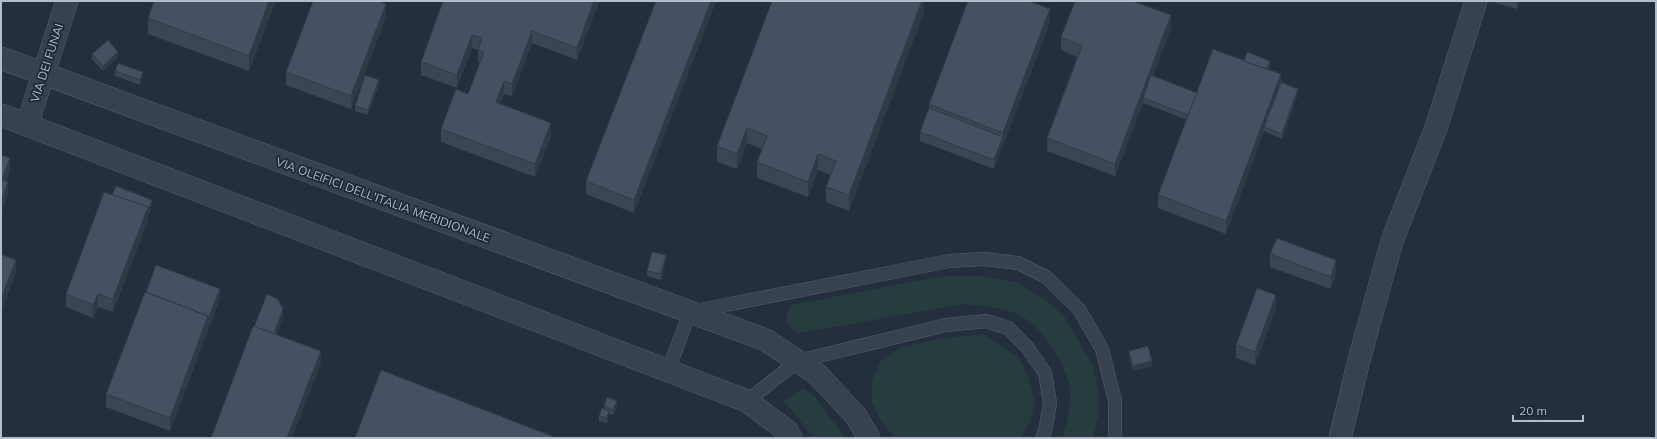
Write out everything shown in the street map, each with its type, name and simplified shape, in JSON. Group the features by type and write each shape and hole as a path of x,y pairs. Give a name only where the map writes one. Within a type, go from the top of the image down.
{"street":[{"name":"VIA DEI FUNAI","path":"27,125 68,1"},
{"path":"1340,438 1359,360 1392,241 1436,128 1476,1"},
{"name":"VIA OLEIFICI DELL'ITALIA MERIDIONALE","path":"1,58 43,75 766,340 817,374 856,416 868,438"},
{"path":"1,115 747,401 787,431 791,438"}],"lane":[{"path":"668,371 690,312 949,261 984,259 1018,263 1046,277 1079,309 1102,349 1115,401 1115,438"},
{"path":"747,401 798,361 946,325 986,321 1008,328 1027,347 1045,373 1050,403 1045,432 1042,438"}],"green space":[{"path":"943,276 983,276 1015,282 1043,298 1064,316 1092,364 1098,388 1099,414 1092,438 1062,438 1067,421 1070,395 1068,380 1064,370 1053,349 1039,331 1023,317 1010,311 964,304 799,333 794,331 787,322 787,314 791,305"},
{"path":"983,334 1018,357 1028,377 1035,402 1030,423 1020,438 895,438 882,422 872,403 872,381 880,362 899,348 938,339"},
{"path":"803,388 815,397 845,438 814,438 784,401"}],"building":[{"path":"154,1 269,1 249,56 148,18"},
{"path":"313,1 379,1 386,4 351,96 286,72"},
{"path":"443,1 594,1 577,48 532,31 512,84 504,81 496,102 551,123 535,164 441,129 456,89 468,94 484,52 478,50 482,38 472,35 457,75 421,62"},
{"path":"656,1 711,1 634,200 586,181"},
{"path":"772,1 922,1 849,195 826,187 836,161 818,154 808,182 757,162 767,136 747,128 737,154 717,146"},
{"path":"968,1 1030,1 1050,9 1003,133 929,104"},
{"path":"1075,1 1133,1 1171,15 1115,164 1047,138 1082,46 1061,37"},
{"path":"108,40 118,52 103,66 92,54"},
{"path":"1213,49 1281,74 1226,221 1158,195"},
{"path":"1247,52 1270,61 1267,69 1244,61"},
{"path":"118,63 143,72 140,80 115,71"},
{"path":"365,75 379,80 368,110 355,106"},
{"path":"1151,75 1197,93 1188,115 1143,98"},
{"path":"1281,82 1298,89 1282,134 1264,127"},
{"path":"929,108 1003,137 994,160 920,132"},
{"path":"1,155 10,158 2,180 8,182 1,202"},
{"path":"116,186 152,200 149,209 148,207 112,195"},
{"path":"104,192 148,207 113,299 98,294 93,305 66,294"},
{"path":"1277,238 1336,260 1331,277 1270,254"},
{"path":"652,252 666,255 661,274 647,271"},
{"path":"1,254 16,260 1,299"},
{"path":"156,265 220,289 208,319 208,316 146,292"},
{"path":"1257,288 1276,295 1255,352 1236,345"},
{"path":"145,292 208,316 170,418 106,394"},
{"path":"267,294 278,299 283,309 274,334 254,327"},
{"path":"253,326 321,351 287,438 211,438"},
{"path":"1148,346 1152,361 1133,366 1129,351"},
{"path":"381,370 552,436 552,438 355,438"},
{"path":"607,397 617,401 613,410 604,406"},
{"path":"602,408 609,411 607,418 599,416"}]}
